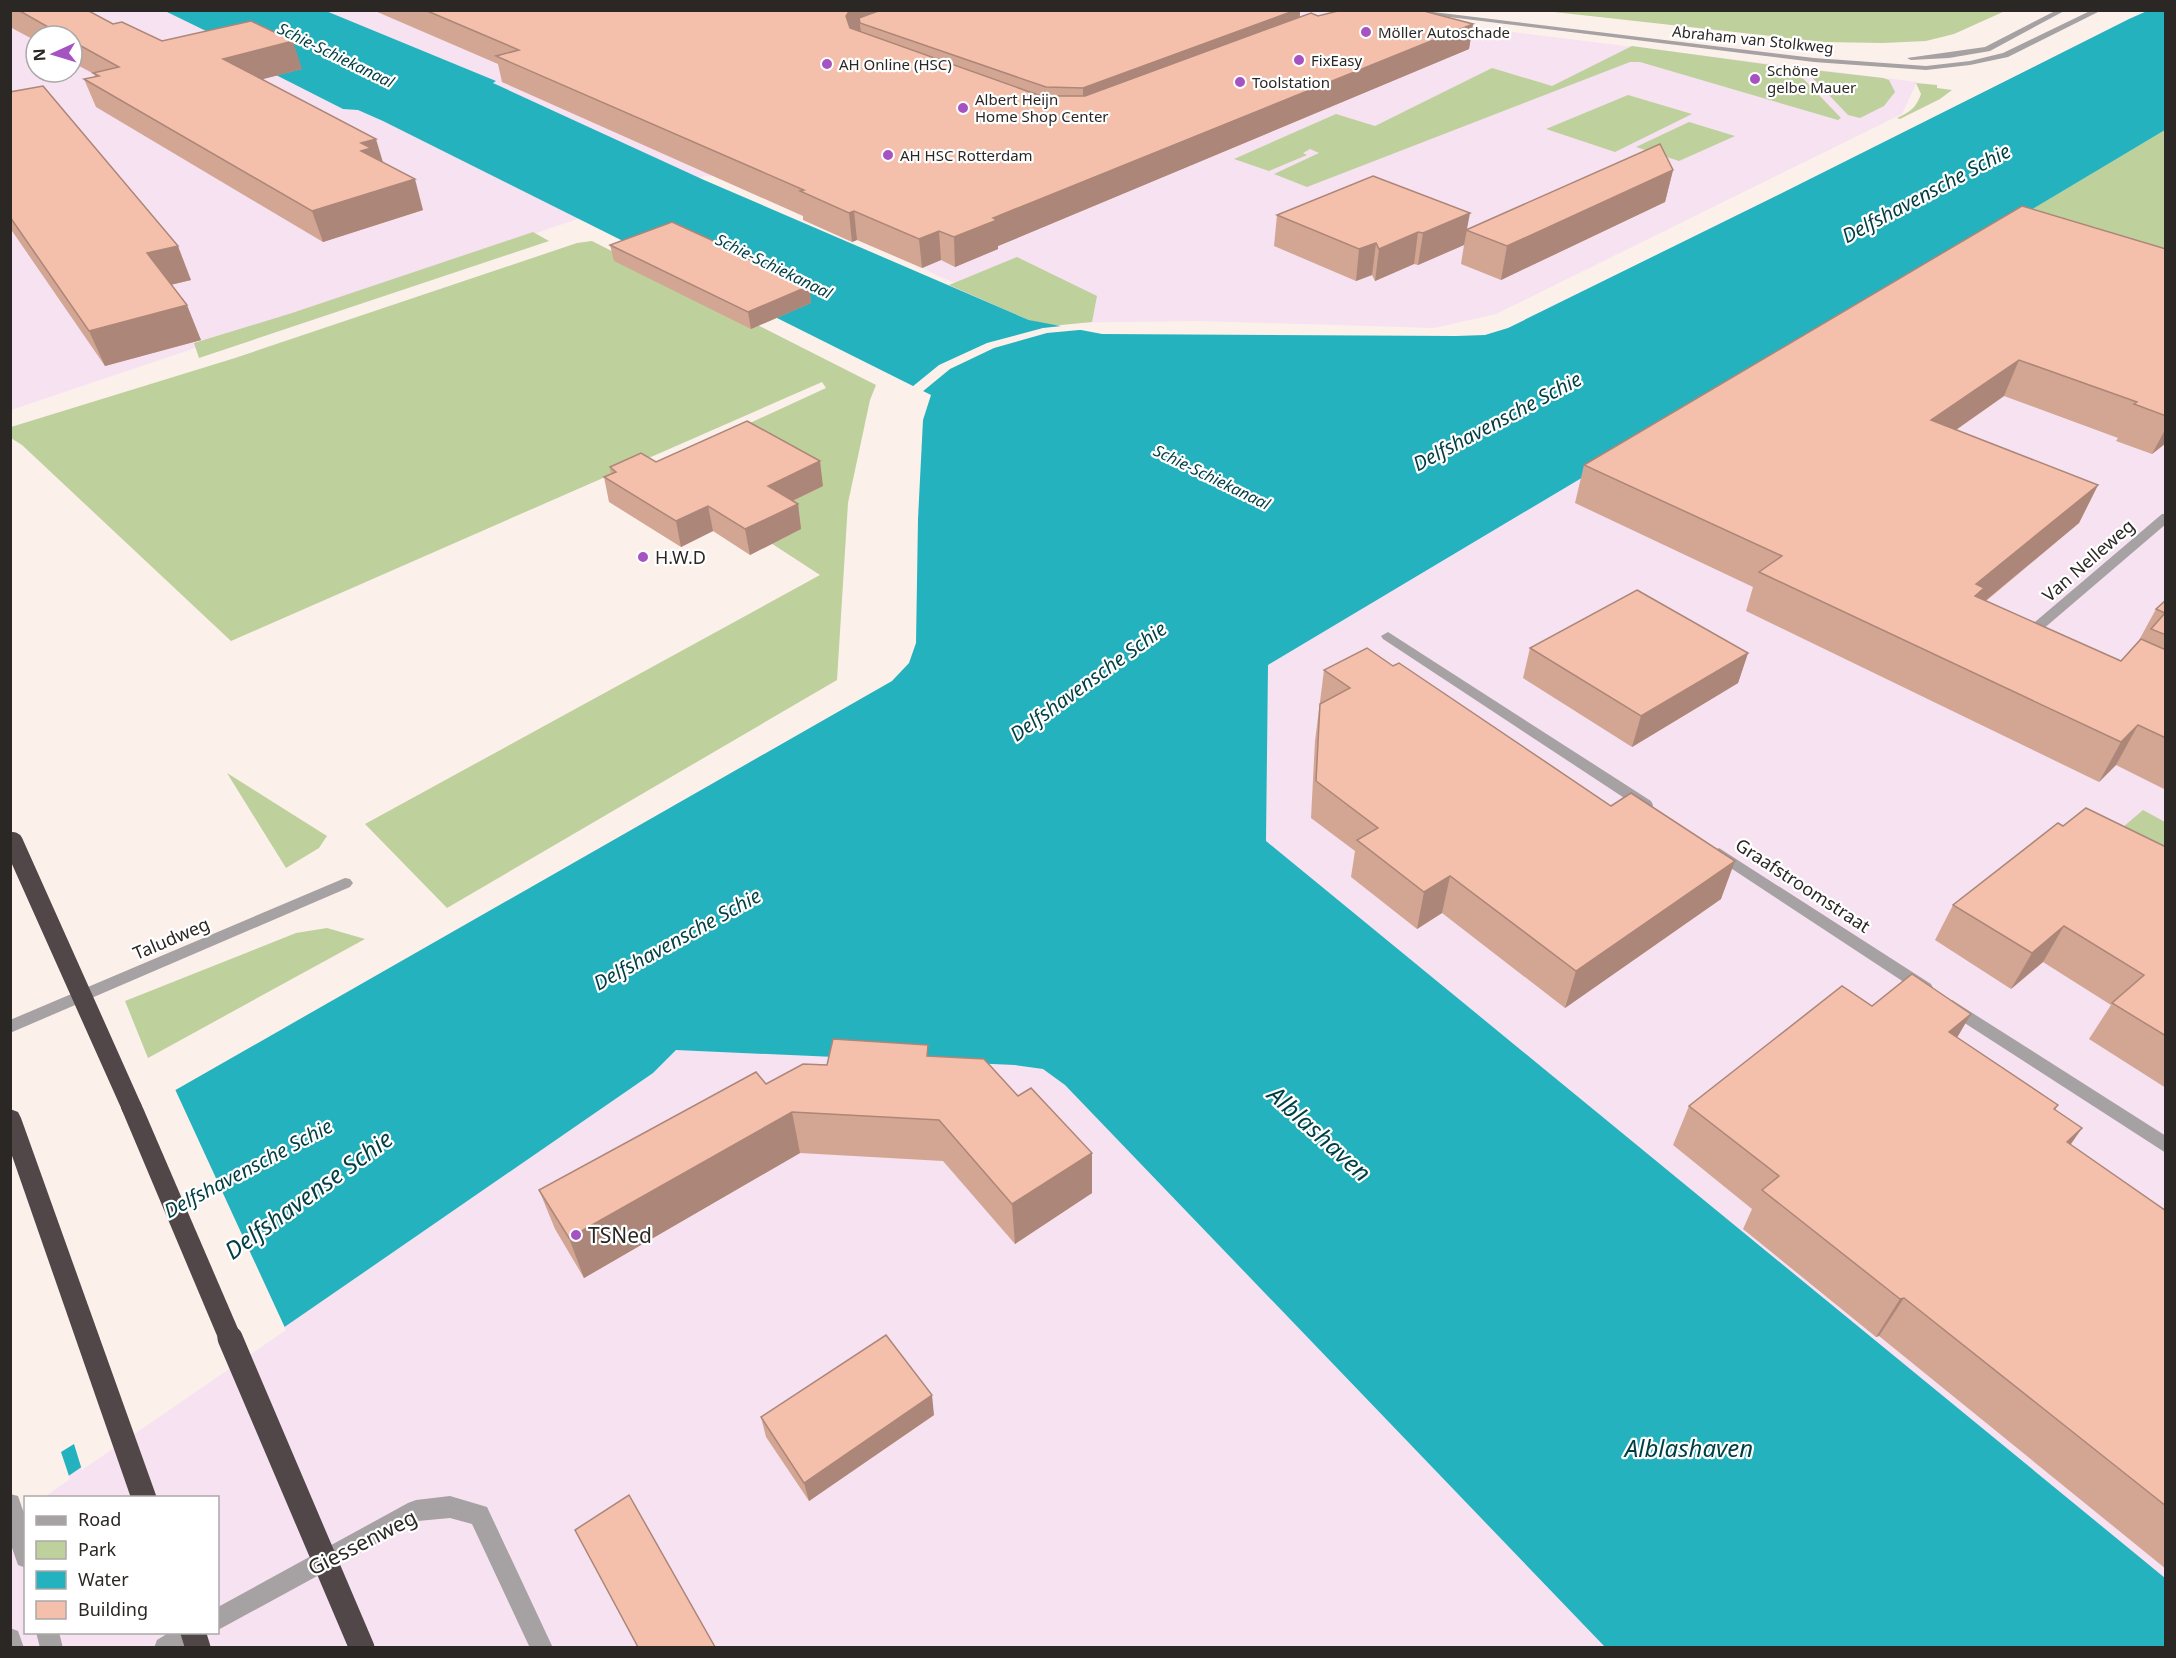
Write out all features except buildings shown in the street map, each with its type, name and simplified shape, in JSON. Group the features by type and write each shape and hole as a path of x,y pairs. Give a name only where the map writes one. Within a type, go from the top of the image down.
{"highway":[{"path":"12,838 132,1108 362,1647"},
{"path":"10,1118 144,1496"}],"street":[{"name":"Abraham van Stolkweg","path":"1395,10 1815,60 1926,68 1970,63 2005,55 2099,10"},
{"name":"Abraham van Stolkweg","path":"1439,10 1790,51 1910,58 1949,56 1987,49 2063,10"},
{"name":"Van Nelleweg","path":"2053,640 2033,631 2166,517"},
{"path":"1388,636 1657,813"},
{"name":"Graafstroomstraat","path":"1707,845 2166,1146"},
{"name":"Taludweg","path":"10,1027 345,883"},
{"path":"10,1504 24,1550"},
{"name":"Giessenweg","path":"219,1618 416,1512 450,1507 478,1515 542,1647"},
{"path":"165,1647 189,1634"},
{"path":"10,1639 13,1647"}],"shaded area":[{"path":"1334,10 1917,82 1902,114 1496,314 1434,328 1199,321 1054,323 938,276 743,175 705,176 11,410 10,11"},
{"path":"2165,117 2165,1647 1209,874 1252,638"},
{"path":"1060,1021 1707,1647 11,1647 10,1430 648,1036"}],"green space":[{"path":"1545,11 2005,11 1954,34 1926,41 1883,43 1824,42"},
{"path":"1632,46 1793,68 1841,118 1838,120 1640,62 1630,62 1307,187 1274,174 1319,153 1310,149 1303,153 1307,155 1269,171 1234,159 1336,114 1375,126 1492,68 1552,86"},
{"path":"1804,69 1883,78 1889,80 1895,92 1884,106 1860,118 1848,115"},
{"path":"1916,83 1937,85 1937,88 1952,90 1940,99 1900,119 1897,118 1917,103 1921,94"},
{"path":"1628,95 1692,114 1615,152 1546,129"},
{"path":"1689,122 1735,136 1679,161 1636,147"},
{"path":"2165,130 2166,268 2008,223"},
{"path":"533,232 549,241 199,358 194,343 292,313"},
{"path":"592,241 876,385 870,400 848,503 837,680 447,908 365,824 820,575 654,467 826,388 822,382 231,641 22,445 11,438 11,427 235,358 577,243"},
{"path":"1017,257 1097,296 1092,322 1051,326 1029,320 949,285"},
{"path":"227,773 327,836 319,848 286,868"},
{"path":"2143,810 2165,822 2165,878 2102,845"},
{"path":"327,928 365,939 148,1058 125,1001 296,933"}],"water":[{"path":"165,11 326,11 496,81 493,83 704,180 1029,320 1102,334 1456,336 1485,335 1508,328 2129,19 2147,11 2165,11 2165,130 1268,665 1266,841 2165,1578 2165,1647 1605,1647 1065,1085 1043,1069 1015,1065 676,1050 653,1073 39,1496 27,1496 177,1123 165,1096 892,681 909,663 916,643 918,519 923,420 931,395 383,121 358,110 343,109 276,75 243,49"}],"pier":[{"path":"1071,325 1090,329 1047,333 994,348 950,369 922,392 912,387 939,365 987,343 1043,328"},
{"path":"174,1087 286,1330 82,1470 74,1444 61,1452 70,1479 46,1496 24,1496 24,1510 10,1519 10,1217 173,1122 162,1096"}],"place":[{"name":"Möller Autoschade","path":"1366,32"},
{"name":"FixEasy","path":"1299,60"},
{"name":"AH Online (HSC)","path":"827,64"},
{"name":"Schöne gelbe Mauer","path":"1755,79"},
{"name":"Toolstation","path":"1240,82"},
{"name":"Albert Heijn Home Shop Center","path":"963,108"},
{"name":"AH HSC Rotterdam","path":"888,155"},
{"name":"H.W.D","path":"643,557"},
{"name":"TSNed","path":"576,1235"}],"water label":[{"name":"Schie-Schiekanaal","path":"336,55"},
{"name":"Delfshavensche Schie","path":"1926,193"},
{"name":"Schie-Schiekanaal","path":"774,266"},
{"name":"Delfshavensche Schie","path":"1497,421"},
{"name":"Schie-Schiekanaal","path":"1212,477"},
{"name":"Delfshavensche Schie","path":"1088,681"},
{"name":"Delfshavensche Schie","path":"677,939"},
{"name":"Alblashaven","path":"1320,1133"},
{"name":"Delfshavensche Schie","path":"248,1168"},
{"name":"Delfshavense Schie","path":"308,1194"},
{"name":"Alblashaven","path":"1689,1447"}]}
